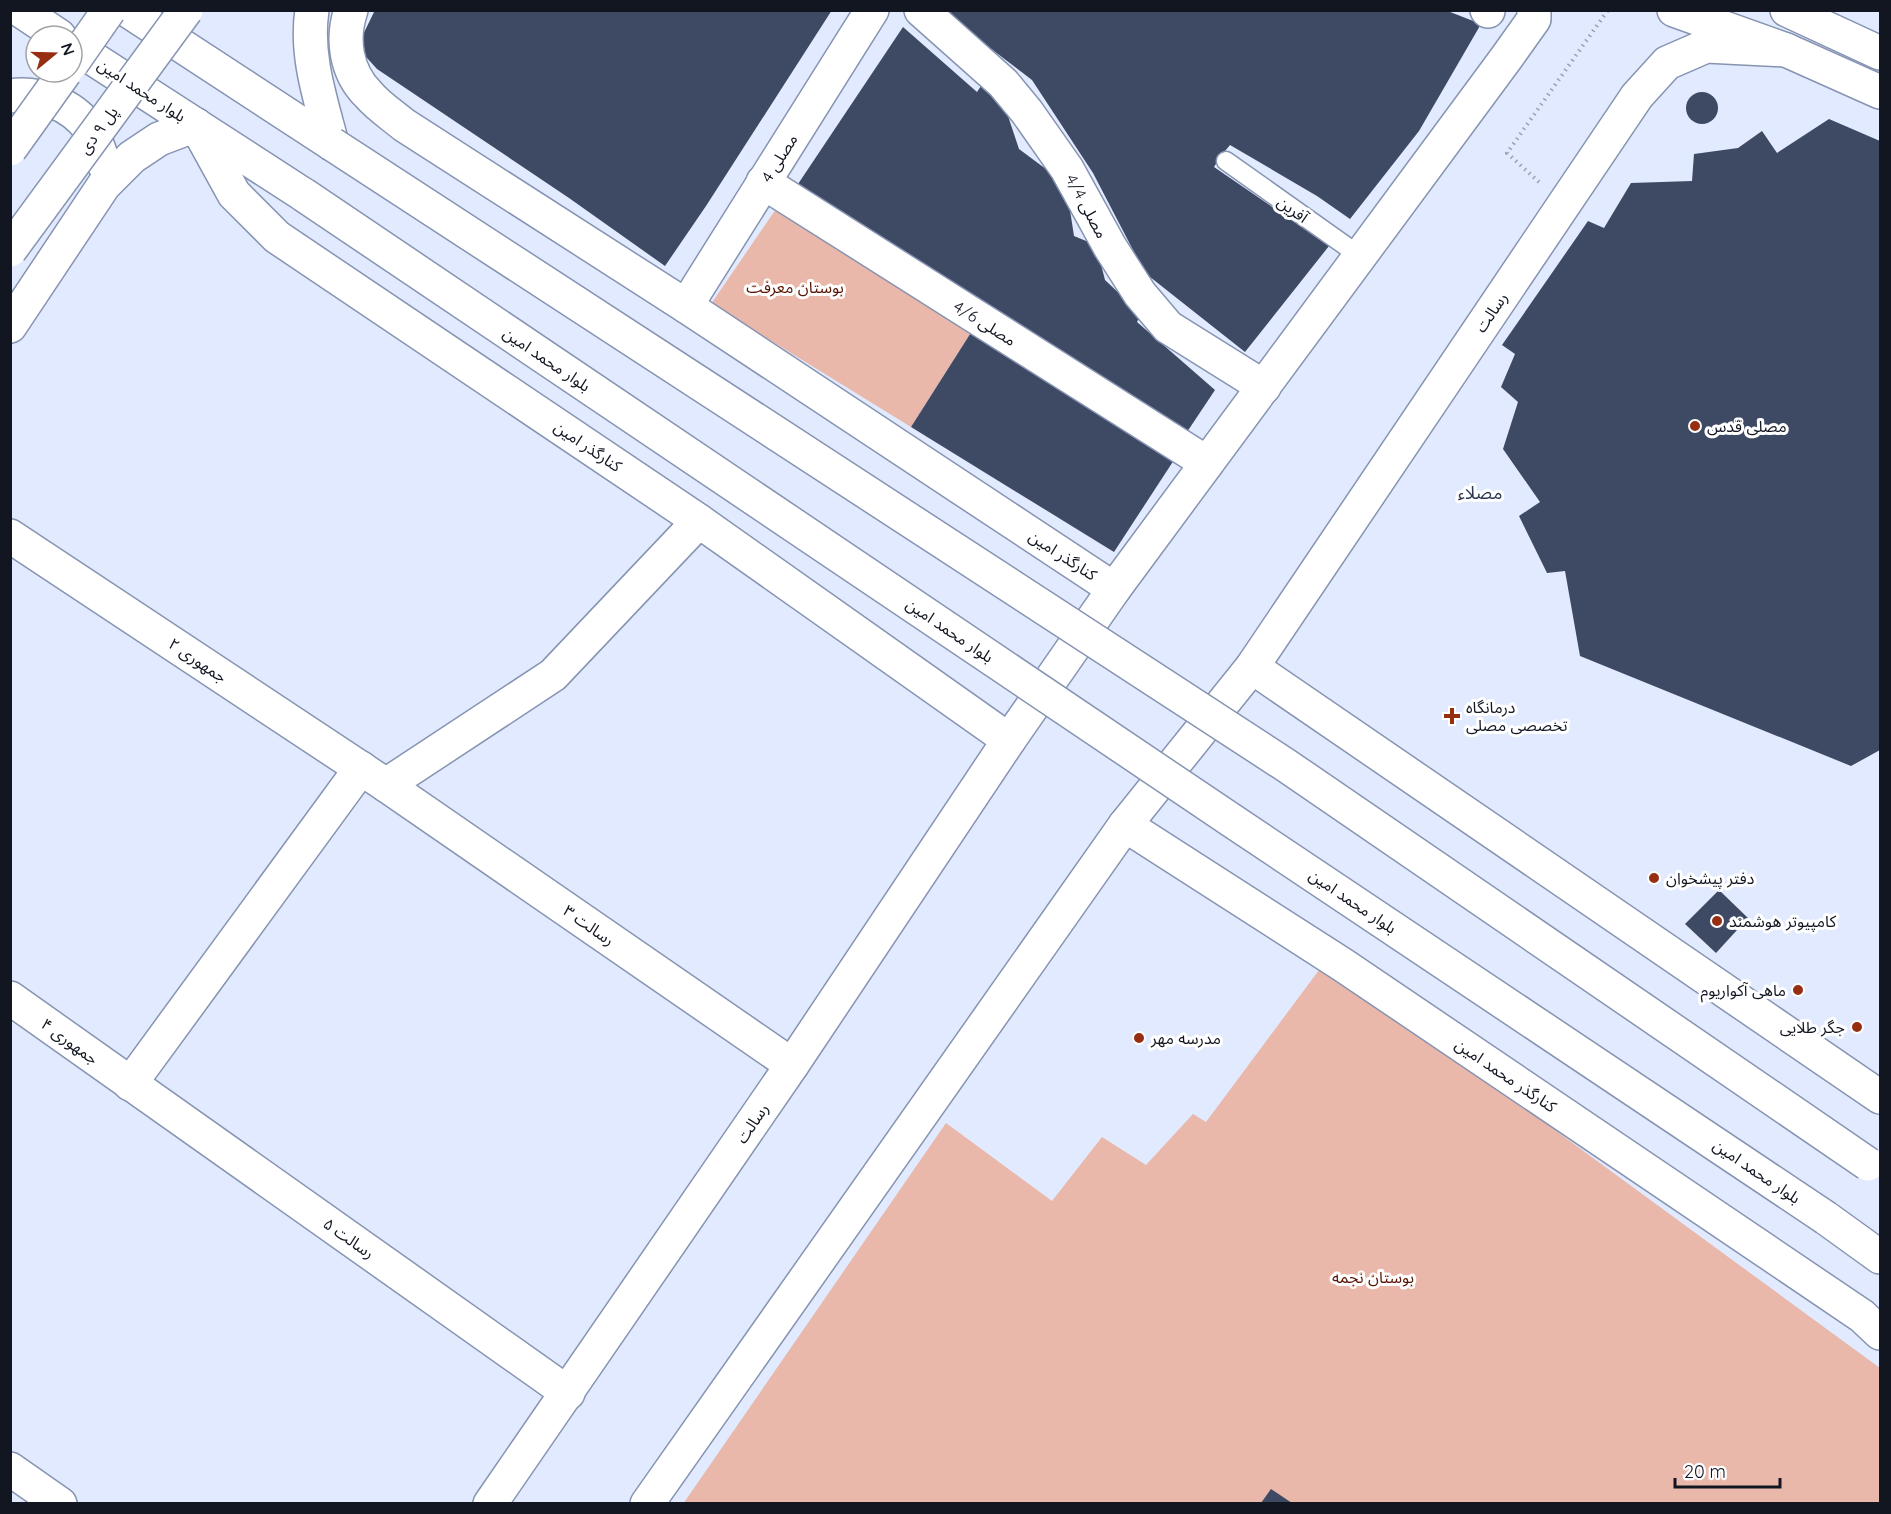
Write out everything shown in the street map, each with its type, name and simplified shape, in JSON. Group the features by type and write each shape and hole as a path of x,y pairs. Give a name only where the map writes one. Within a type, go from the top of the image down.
{"street":[{"path":"20,10 41,24"},
{"path":"84,46 109,10"},
{"path":"128,10 1284,764 1874,1168"},
{"name":"پل ۹ دی","path":"10,250 186,10"},
{"path":"312,10 310,25 312,65 332,144"},
{"name":"کنارگذر امین","path":"351,10 345,35 347,55 355,76 367,94 404,125 686,306 1114,589"},
{"name":"مصلی 4","path":"686,306 872,10"},
{"name":"مصلی 4/4","path":"921,10 1003,83 1027,112 1067,169 1110,247 1140,294 1168,327 1264,387"},
{"path":"1674,10 1786,50 1881,92"},
{"path":"1787,10 1881,53"},
{"path":"1114,589 1537,18"},
{"name":"رسالت","path":"1125,825 1252,667 1636,96 1667,63 1706,46 1786,50"},
{"name":"بلوار محمد امین","path":"84,53 304,195 1881,1257"},
{"path":"10,149 56,84"},
{"path":"10,96 37,96 57,102 74,113 88,128 98,146 104,165 104,185"},
{"path":"10,327 104,185 132,157 159,139 196,125"},
{"name":"کنارگذر امین","path":"196,125 234,194 278,237 699,520 1009,740"},
{"name":"مصلی 4/6","path":"763,182 1207,463"},
{"path":"130,1084 373,776 553,675 699,520"},
{"name":"جمهوری ۲","path":"10,536 373,776"},
{"name":"رسالت","path":"490,1503 792,1065 1009,740 1114,589"},
{"path":"1252,667 1881,1097"},
{"name":"رسالت ۳","path":"373,776 792,1065"},
{"path":"647,1503 1125,825"},
{"name":"کنارگذر محمد امین","path":"1125,825 1343,965 1862,1316 1881,1333"},
{"name":"جمهوری ۴","path":"10,998 130,1084"},
{"name":"رسالت ۵","path":"130,1084 568,1393"},
{"path":"10,1469 60,1503"}],"lane":[{"name":"آفرین","path":"1226,161 1360,256"}],"path":[{"path":"1564,204 1507,153 1608,10"}],"green space":[{"name":"بوستان معرفت","path":"778,206 972,331 911,427 711,304"},
{"name":"بوستان نجمه","path":"1325,962 1880,1368 1880,1503 1292,1504 1271,1490 1261,1504 683,1504 946,1123 1052,1201 1102,1137 1146,1165 1193,1114 1206,1122"}],"building":[{"path":"375,10 832,10 665,266 569,198 377,69 357,47"},
{"path":"940,10 1445,10 1481,24 1419,131 1350,219 1317,196 1230,145 1220,157 1214,167 1329,246 1245,352 1145,273 1093,173 1032,80"},
{"path":"903,27 977,92 981,86 1005,107 1019,149 1066,184 1074,236 1096,245 1105,280 1141,314 1137,322 1215,390 1183,438 796,187"},
{"path":"1702,92 1713,97 1718,108 1713,119 1702,124 1691,119 1686,108 1691,97"},
{"name":"مصلی قدس","path":"1829,119 1880,141 1880,750 1851,766 1580,656 1565,571 1547,573 1519,516 1540,502 1503,449 1518,402 1501,387 1515,354 1502,345 1588,221 1604,228 1631,183 1692,181 1694,154 1738,148 1762,131 1777,153"},
{"path":"972,331 1174,460 1114,552 911,427"},
{"name":"کامپیوتر هوشمند","path":"1719,890 1748,918 1716,953 1685,924"},
{"path":"1271,1489 1292,1503 1261,1503"}],"place":[{"name":"مصلی قدس","path":"1695,426"},
{"name":"درمانگاه تخصصی مصلی","path":"1452,716"},
{"name":"دفتر پیشخوان","path":"1654,878"},
{"name":"کامپیوتر هوشمند","path":"1717,921"},
{"name":"ماهی آکواریوم","path":"1798,990"},
{"name":"جگر طلایی","path":"1857,1027"},
{"name":"مدرسه مهر","path":"1139,1038"}],"district":[{"name":"مصلاء","path":"1480,492"}]}
